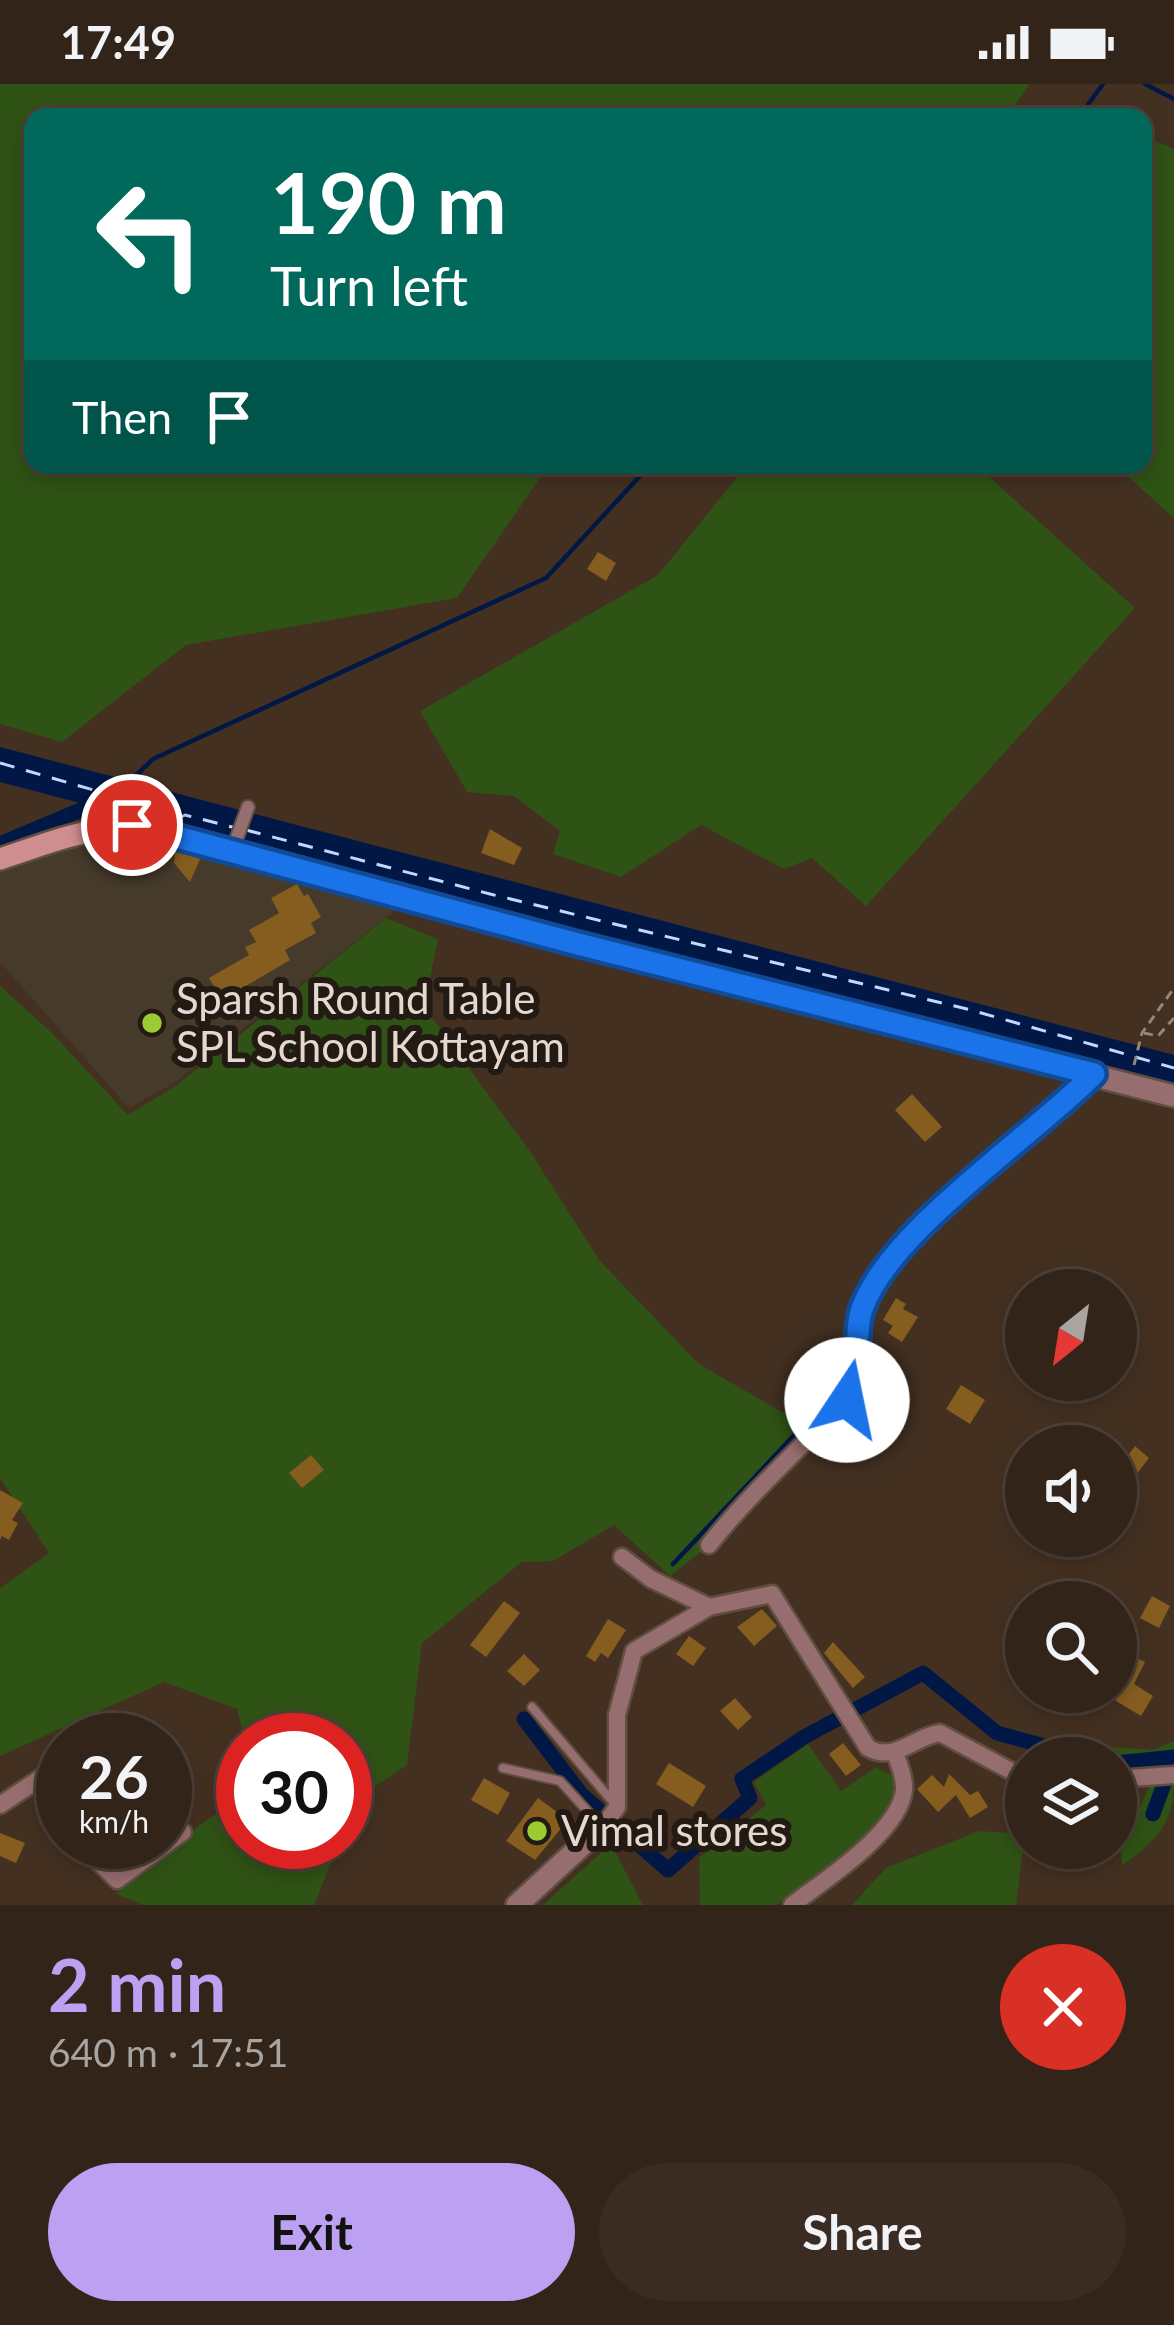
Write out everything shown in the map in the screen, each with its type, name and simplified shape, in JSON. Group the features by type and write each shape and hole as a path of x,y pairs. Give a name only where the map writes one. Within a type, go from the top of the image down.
{"main road":[{"path":"0,859 119,826 172,835"}],"street":[{"path":"232,851 248,807"},
{"path":"172,835 1174,1096"},
{"path":"709,1545 736,1510 847,1400 860,1312 880,1272 918,1230 1094,1074"},
{"path":"622,1557 652,1579 709,1607"},
{"path":"517,1905 609,1818 617,1715 634,1651 709,1607 772,1594 868,1748 880,1755 940,1733 1005,1768"},
{"path":"793,1905 872,1842 894,1814 904,1794 895,1753"},
{"path":"1137,1776 1174,1775"},
{"path":"0,1805 36,1781"},
{"path":"106,1869 117,1880 132,1869"}],"lane":[{"path":"532,1707 609,1818"},
{"path":"503,1768 560,1781 609,1818"}],"path":[{"path":"1129,1084 1142,1033 1174,988"},
{"path":"1142,1033 1158,1036 1174,1018"}],"shaded area":[{"name":"Sparsh Round Table SPL School Kottayam","path":"133,832 406,902 172,1084 129,1108 0,962 0,869"}],"green space":[{"path":"0,84 1029,84 1013,108 24,108 24,474 543,474 457,598 186,645 62,742 0,724"},
{"path":"1152,136 1174,149 1174,518 1125,474 1152,474 1152,367 1156,362 1152,358"},
{"path":"740,474 986,474 1135,608 866,906 812,858 784,869 701,825 621,877 553,854 560,831 514,796 467,792 420,711 658,575"},
{"path":"386,918 438,939 424,1007 531,1153 600,1261 699,1364 823,1436 723,1535 670,1576 614,1525 553,1561 522,1562 422,1643 407,1765 372,1789 372,1713 238,1713 164,1682 95,1713 36,1713 36,1740 0,1756 0,1588 49,1553 0,1478 0,986 52,1033 128,1115 174,1087"},
{"path":"1174,1741 1174,1770 1137,1768 1137,1749 1153,1750"},
{"path":"808,1744 841,1791 876,1767 898,1779 894,1803 875,1828 777,1905 700,1905 699,1858 766,1805 754,1782"},
{"path":"1154,1777 1174,1779 1167,1820 1137,1853 1137,1813"},
{"path":"216,1814 216,1869 329,1869 314,1905 143,1905 116,1894 140,1869 192,1869 192,1831"},
{"path":"979,1831 1005,1833 1005,1869 1021,1869 1016,1905 852,1905 886,1868"},
{"path":"611,1844 643,1905 543,1905"}],"water":[{"path":"0,747 1174,1055 1174,1090 0,782"}],"building":[{"path":"598,552 616,563 606,581 587,569"},
{"path":"490,829 522,848 514,865 481,853"},
{"path":"175,851 201,857 190,882 174,863"},
{"path":"297,884 321,917 311,923 316,933 285,950 290,960 222,1000 209,978 249,955 245,947 256,942 249,930 279,913 271,898"},
{"path":"912,1094 942,1127 925,1142 895,1110"},
{"path":"896,1298 906,1304 903,1309 918,1317 902,1342 888,1333 893,1326 883,1320"},
{"path":"961,1385 985,1400 970,1424 946,1409"},
{"path":"1137,1448 1149,1458 1137,1474"},
{"path":"311,1455 324,1470 302,1488 289,1473"},
{"path":"0,1490 23,1503 12,1520 18,1523 9,1540 2,1536 0,1540"},
{"path":"1152,1596 1170,1606 1159,1628 1140,1618"},
{"path":"504,1601 520,1613 486,1657 470,1645"},
{"path":"762,1609 777,1626 754,1646 737,1627"},
{"path":"608,1619 626,1630 608,1658 601,1653 595,1662 586,1656"},
{"path":"689,1636 706,1648 693,1666 676,1654"},
{"path":"833,1642 865,1677 853,1688 824,1653"},
{"path":"524,1654 540,1670 524,1686 507,1671"},
{"path":"1137,1686 1153,1696 1141,1716 1136,1713"},
{"path":"735,1698 752,1717 738,1730 720,1711"},
{"path":"843,1743 861,1765 846,1776 829,1754"},
{"path":"669,1763 706,1786 693,1807 656,1784"},
{"path":"949,1774 970,1795 978,1791 988,1807 970,1818 956,1795 938,1812 917,1789 932,1775 944,1787"},
{"path":"484,1778 510,1793 498,1815 471,1800"},
{"name":"Vimal stores","path":"538,1798 568,1820 535,1860 506,1841"},
{"path":"0,1833 25,1843 16,1863 0,1856"}],"waterway":[{"path":"1086,108 1103,84"},
{"path":"1145,84 1174,99"},
{"path":"126,785 153,759 546,578 642,474"},
{"path":"0,844 109,798"},
{"path":"673,1564 831,1396"},
{"path":"524,1719 582,1795 668,1870 750,1798 742,1779 804,1737 923,1673 997,1733 1012,1737"},
{"path":"1137,1761 1174,1757 1153,1814"}],"ferry route":[{"path":"0,763 159,809 172,821 185,815 236,828"},
{"path":"246,830 971,1010 1174,1068"}],"place":[{"name":"Sparsh Round Table SPL School Kottayam","path":"152,1023"},
{"name":"Vimal stores","path":"537,1831"}],"route":[{"path":"132,825 1094,1074 918,1230 880,1272 860,1312 847,1400"}]}
